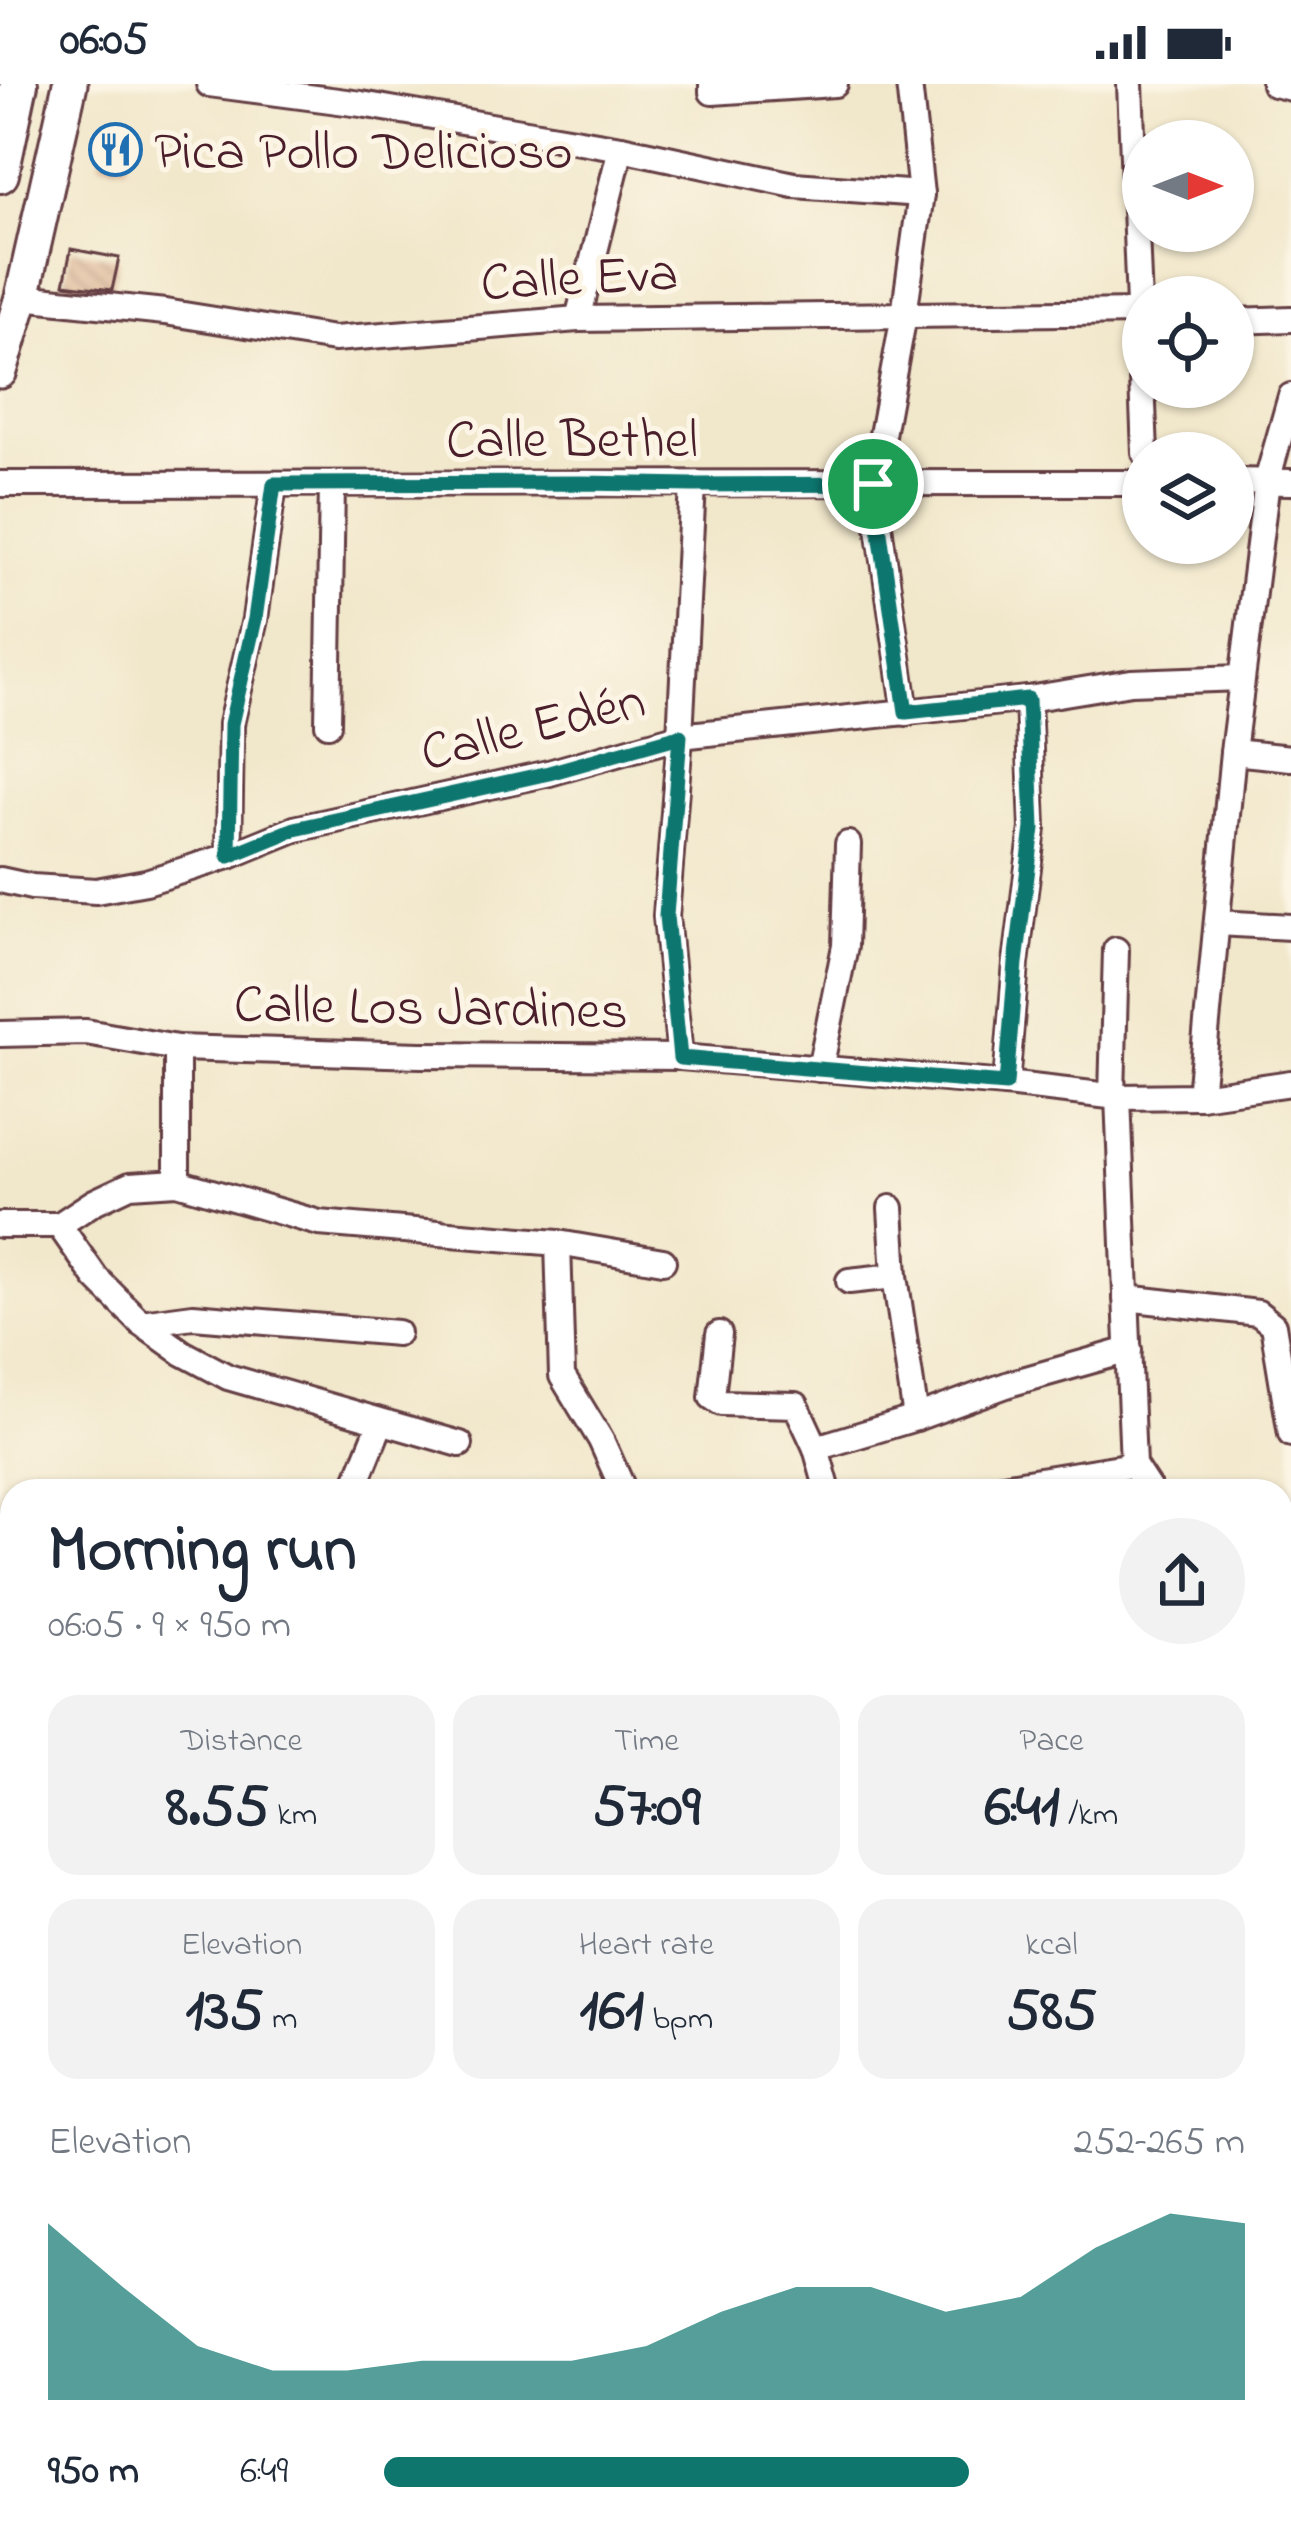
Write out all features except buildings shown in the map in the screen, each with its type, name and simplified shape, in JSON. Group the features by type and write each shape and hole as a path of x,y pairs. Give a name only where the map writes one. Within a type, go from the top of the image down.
{"highway":[{"path":"0,174 19,84"}],"main road":[{"path":"0,370 22,297 70,84"}],"street":[{"path":"209,84 621,148 794,185 921,194"},
{"path":"712,84 712,92 835,84"},
{"path":"906,712 873,484 921,194 909,84"},
{"path":"1130,84 1139,276"},
{"path":"1274,84 1291,88"},
{"path":"578,319 621,148"},
{"name":"Calle Eva","path":"22,297 165,312 334,339 578,319 1122,312"},
{"path":"1254,320 1291,319"},
{"path":"1200,1096 1242,678 1291,396"},
{"name":"Calle Bethel","path":"0,484 1122,483"},
{"path":"229,856 231,724 255,619 274,484"},
{"path":"328,724 332,485"},
{"path":"680,1058 666,916 693,485"},
{"name":"Calle Edén","path":"0,880 96,891 146,882 295,829 549,773 680,736 1028,699 1131,682 1242,678"},
{"path":"1006,1084 1033,828 1028,699"},
{"path":"1233,752 1291,758"},
{"path":"820,1069 845,946 848,844"},
{"path":"1218,923 1291,927"},
{"path":"1116,950 1115,1096 1133,1465 1142,1479"},
{"name":"Calle Los Jardines","path":"0,1034 86,1032 177,1048 680,1058 1115,1096 1200,1096 1291,1083"},
{"path":"177,1048 177,1182"},
{"path":"0,1225 59,1225 130,1185 177,1182 319,1223 558,1243 663,1261"},
{"path":"891,1208 916,1418"},
{"path":"59,1225 97,1278 141,1323 183,1353 228,1377 460,1444"},
{"path":"558,1243 562,1376 619,1479"},
{"path":"849,1281 896,1276"},
{"path":"1126,1298 1258,1313 1267,1318 1273,1324 1291,1434"},
{"path":"141,1323 193,1316 397,1333"},
{"path":"719,1334 712,1397 716,1402 796,1405 817,1448 825,1479"},
{"path":"817,1448 1129,1350"},
{"path":"358,1479 381,1422"},
{"path":"1046,1479 1133,1465"}],"place":[{"name":"Pica Pollo Delicioso","path":"115,149"}],"route":[{"path":"274,484 873,484 906,712 1028,699 1033,828 1006,1084 680,1058 666,916 680,736 549,773 295,829 229,856 231,724 255,619 274,484"}]}
